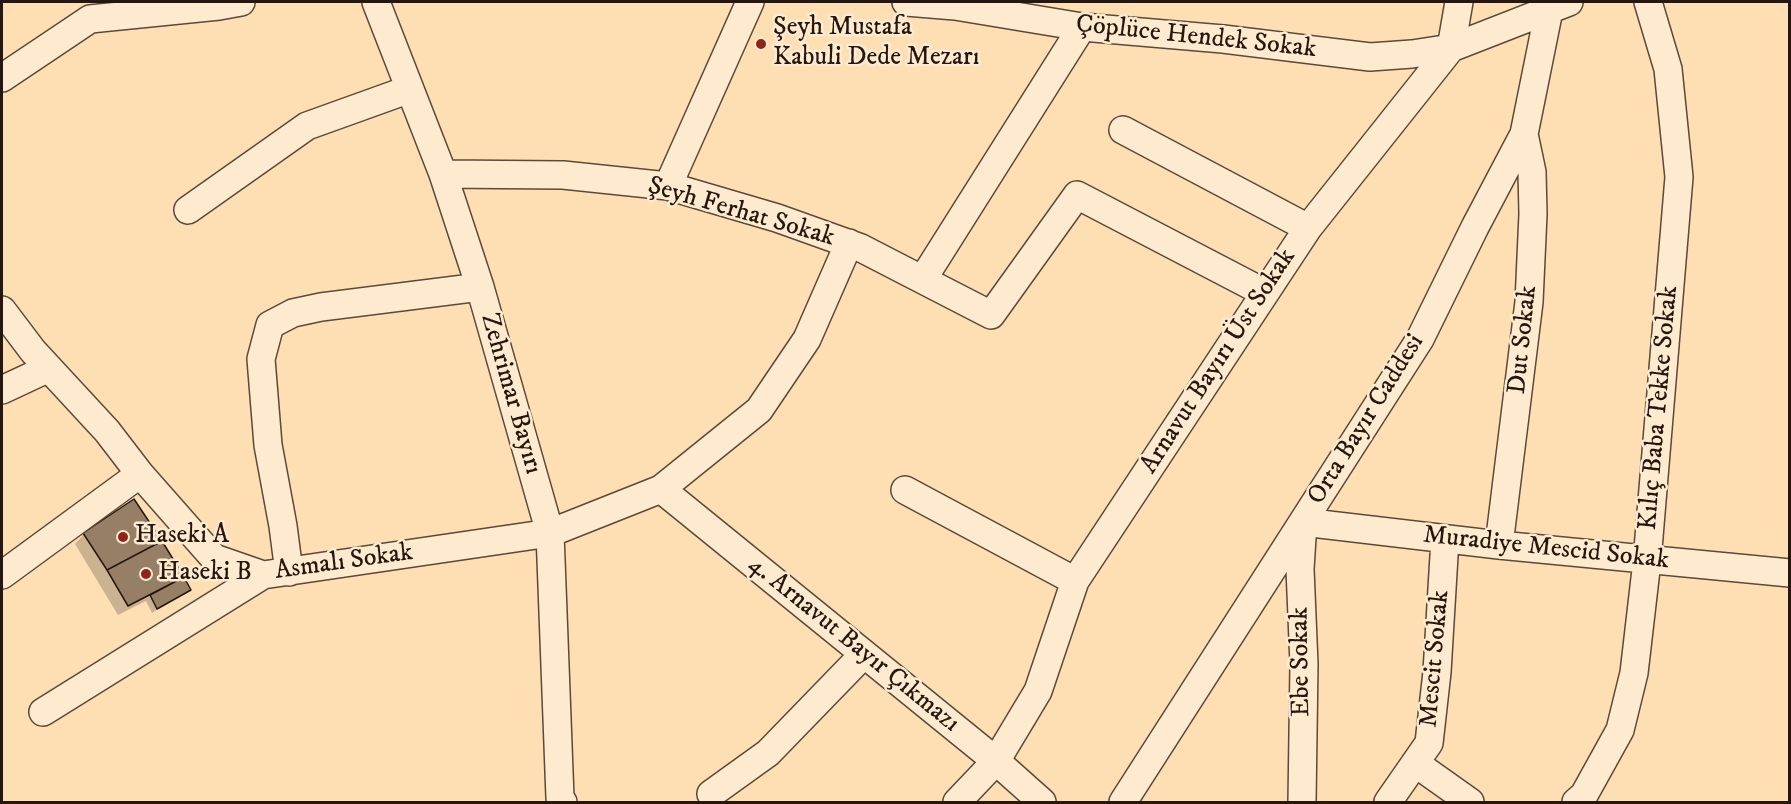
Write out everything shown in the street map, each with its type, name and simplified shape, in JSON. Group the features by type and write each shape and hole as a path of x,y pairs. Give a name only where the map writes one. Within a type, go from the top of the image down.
{"street":[{"path":"2,78 90,19 241,2"},
{"name":"Zehrimar Bayırı","path":"376,2 443,174 480,287 550,533 560,798 562,802"},
{"path":"668,186 750,2"},
{"name":"Çöplüce Hendek Sokak","path":"906,2 955,6 1082,27 1223,39 1370,57 1451,48"},
{"path":"1451,48 1459,2"},
{"name":"Kılıç Baba Tekke Sokak","path":"1576,802 1584,795 1620,730 1634,673 1647,561 1679,177 1668,69 1648,2"},
{"path":"1451,48 1559,6"},
{"name":"Orta Bayır Caddesi","path":"1132,799 1303,522 1420,339 1524,134 1559,6"},
{"path":"923,279 1082,27"},
{"name":"Arnavut Bayırı Üst Sokak","path":"957,802 996,761 1038,691 1075,581 1308,228 1451,48"},
{"path":"188,210 307,126 410,89"},
{"path":"1123,130 1308,228"},
{"name":"Dut Sokak","path":"1499,545 1529,302 1533,214 1532,172 1524,134"},
{"name":"Şeyh Ferhat Sokak","path":"443,174 563,175 668,186 777,218 849,243 991,315 1077,195 1265,293"},
{"name":"Asmalı Sokak","path":"2,310 15,330 107,431 140,474 214,558 276,574 550,533 661,489 759,410 807,339 849,243"},
{"path":"43,711 276,574 283,526 268,445 261,360 270,324 293,313 321,307 480,287"},
{"path":"2,390 49,368"},
{"path":"2,575 140,474"},
{"name":"4. Arnavut Bayır Çıkmazı","path":"661,489 996,761 1042,802"},
{"path":"905,490 1075,581"},
{"name":"Muradiye Mescid Sokak","path":"1303,522 1647,561 1790,573"},
{"name":"Ebe Sokak","path":"1302,802 1304,664 1300,569 1303,522"},
{"name":"Mescit Sokak","path":"1388,802 1429,743 1437,672 1445,539"},
{"path":"711,794 768,753 864,654"},
{"path":"1415,763 1470,802"}],"building":[{"name":"Haseki A","path":"134,499 162,541 107,570 83,533"},
{"name":"Haseki B","path":"162,541 184,577 128,606 107,570"},
{"path":"184,577 191,590 157,609 150,595"}],"place":[{"name":"Şeyh Mustafa Kabuli Dede Mezarı","path":"761,44"},
{"name":"Haseki A","path":"123,537"},
{"name":"Haseki B","path":"146,574"}]}
